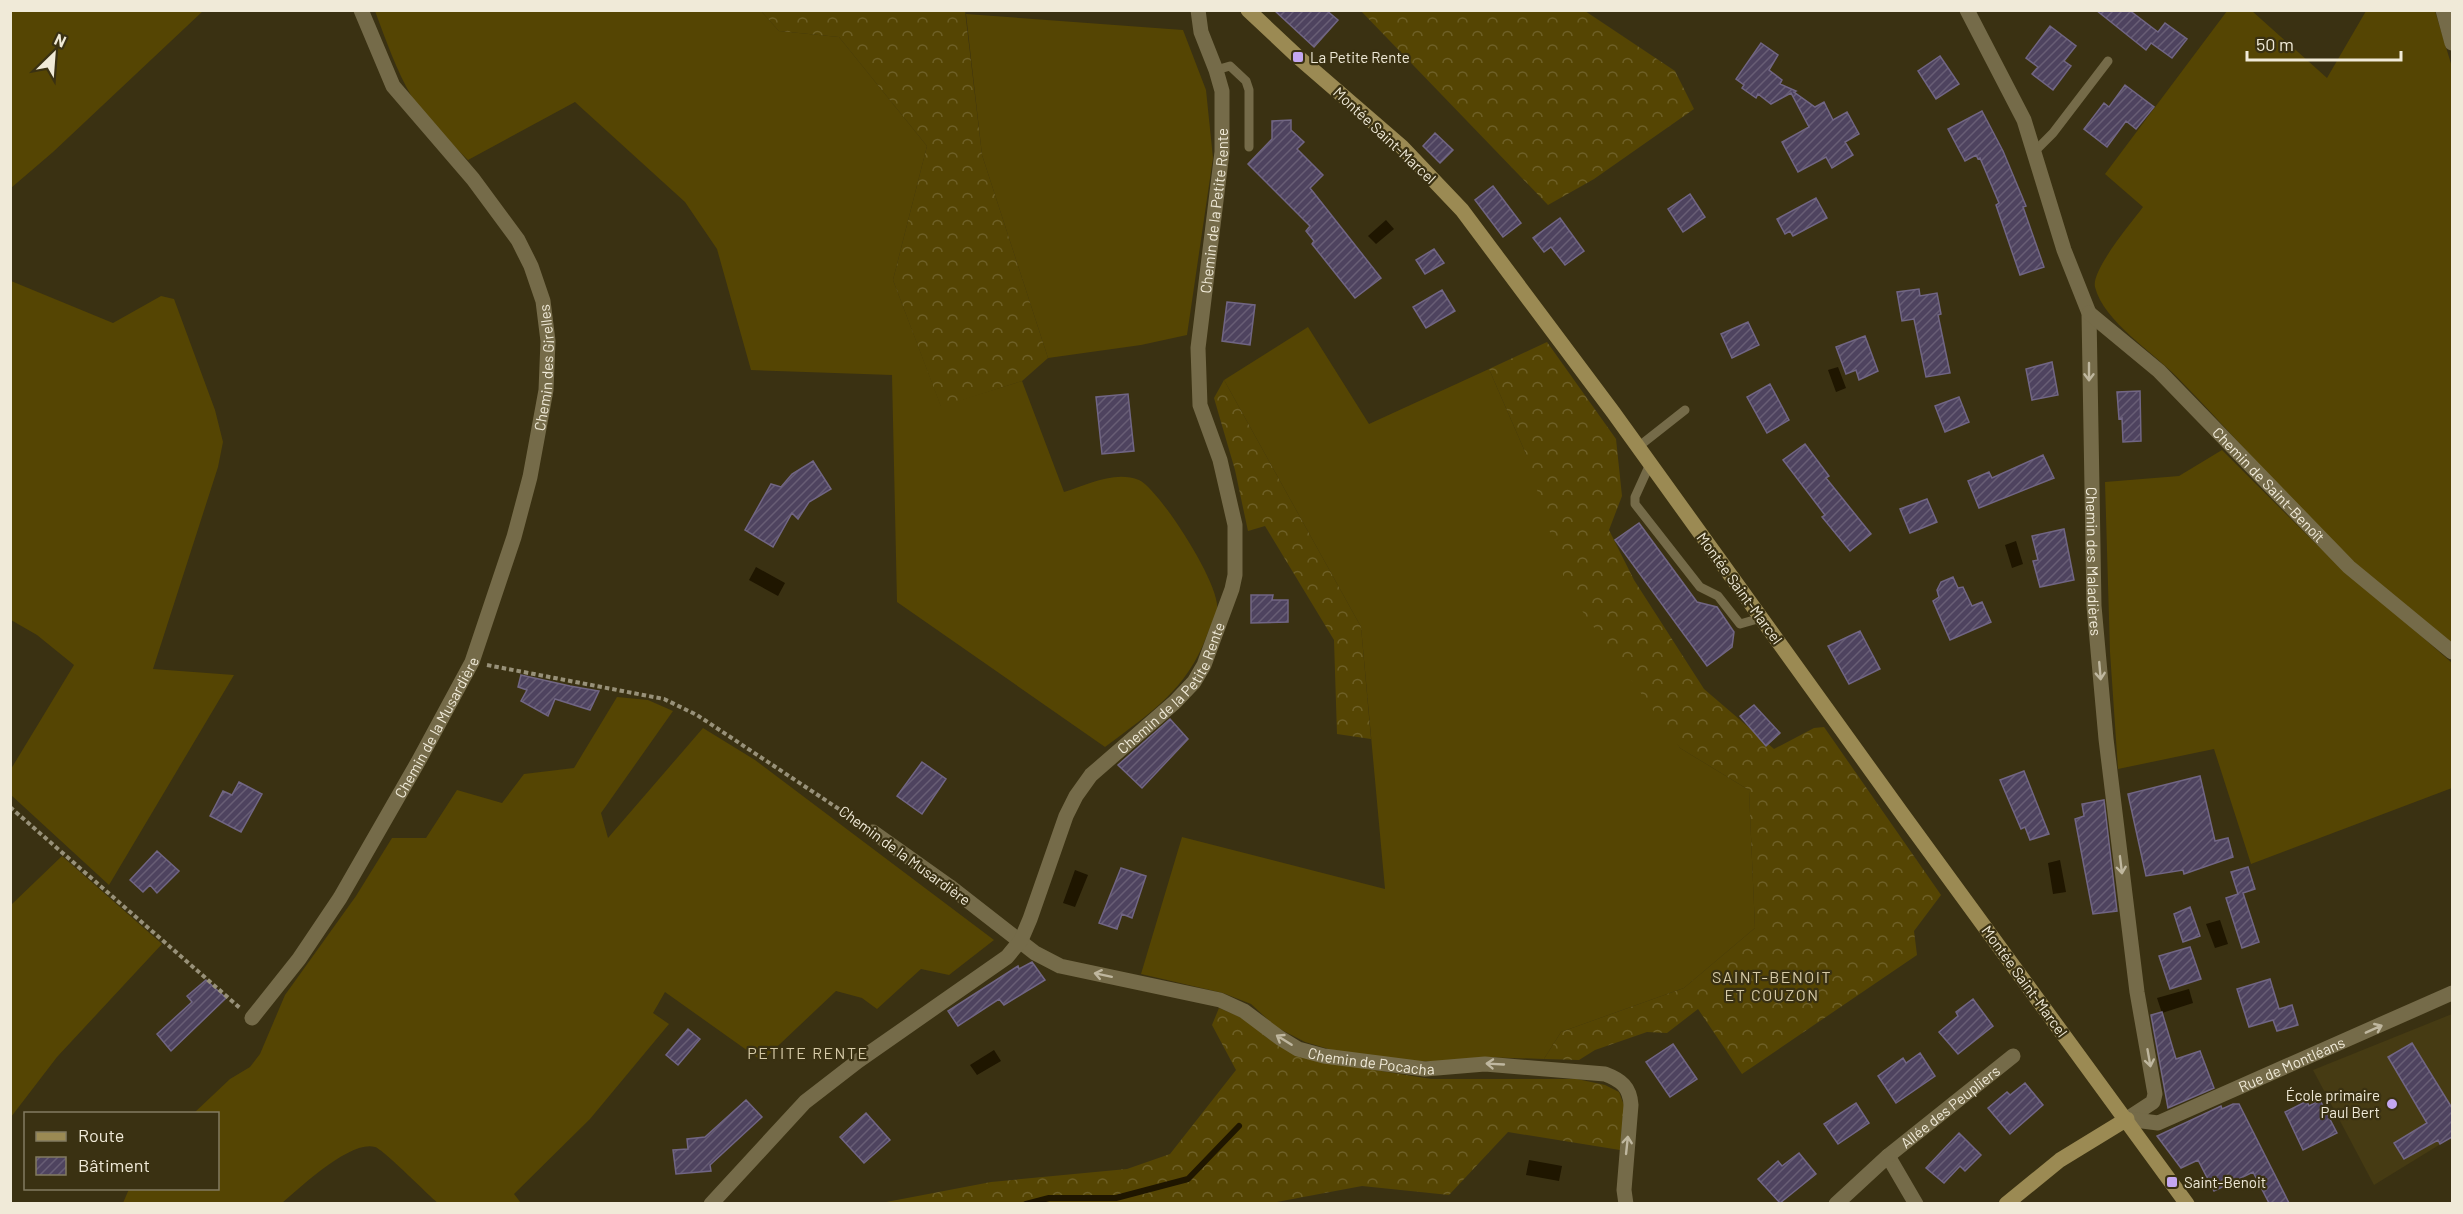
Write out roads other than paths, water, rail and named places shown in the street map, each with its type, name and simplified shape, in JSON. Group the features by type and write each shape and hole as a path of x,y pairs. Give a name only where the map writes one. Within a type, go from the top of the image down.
{"main road":[{"name":"Montée Saint-Marcel","path":"1248,10 1298,57 1402,147 1462,210 1638,447 1903,815 2187,1203"},
{"path":"2006,1203 2060,1160 2127,1119"}],"street":[{"name":"Chemin des Girelles","path":"361,10 393,86 423,124 473,179 518,240 531,266 543,301 548,340 546,390 530,477 501,579 472,662"},
{"name":"Chemin de la Petite Rente","path":"711,1203 805,1102 858,1061 1007,957 1021,940 1076,796 1091,775 1175,702 1194,682 1225,613 1235,575 1235,525 1220,460 1200,405 1198,348 1222,152 1222,91 1201,32 1198,10"},
{"name":"Chemin des Maladières","path":"1967,10 2024,120 2064,250 2089,313 2094,606 2106,739 2137,992 2155,1094 2153,1102 2127,1119"},
{"path":"2443,10 2452,43"},
{"name":"Chemin de Saint-Benoît","path":"2089,313 2159,371 2349,567 2452,652"},
{"name":"Chemin de la Musardière","path":"252,1018 299,959 340,898 472,662"},
{"name":"Chemin de la Musardière","path":"873,832 1021,940"},
{"name":"Chemin de Pocacha","path":"1021,940 1035,953 1060,966 1220,1000 1244,1011 1298,1049 1324,1056 1425,1069 1485,1064 1530,1066 1605,1074 1617,1079 1626,1086 1631,1105 1624,1190 1626,1203"},
{"name":"Rue de Montléans","path":"2127,1119 2158,1123 2452,993"},
{"name":"Allée des Peupliers","path":"1836,1203 1888,1156 2013,1056"},
{"name":"Allée des Peupliers","path":"1888,1156 1916,1203"}],"lane":[{"path":"2034,152 2053,133 2108,61"},
{"path":"1216,70 1230,66 1246,81 1249,90 1249,147"},
{"path":"1638,447 1685,410"},
{"path":"1650,464 1635,497 1635,504 1700,587 1718,596 1740,624 1761,618"}],"waterway":[{"path":"1026,1204 1049,1198 1116,1198 1188,1179 1239,1126"}],"place":[{"name":"La Petite Rente","path":"1298,57"},
{"name":"École primaire Paul Bert","path":"2392,1104"},
{"name":"Saint-Benoit","path":"2172,1182"}],"district":[{"name":"SAINT-BENOIT ET COUZON","path":"1772,985"},
{"name":"PETITE RENTE","path":"808,1052"}]}
